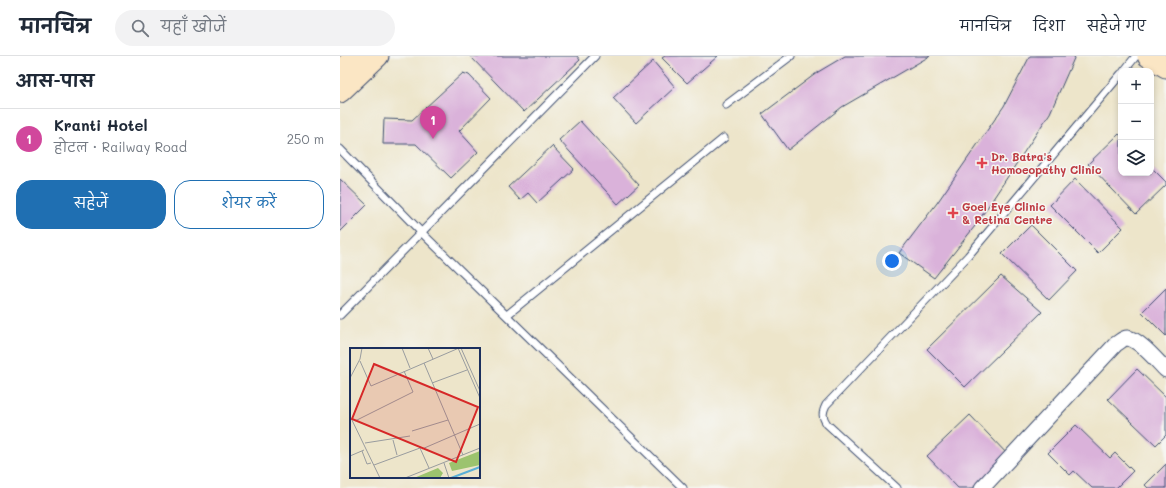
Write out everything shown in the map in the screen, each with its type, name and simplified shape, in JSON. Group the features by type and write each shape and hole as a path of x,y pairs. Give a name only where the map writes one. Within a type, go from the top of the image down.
{"main road":[{"path":"340,71 356,56"},
{"path":"340,92 378,56"},
{"path":"1148,56 1166,67"}],"street":[{"path":"982,488 1116,344 1125,338 1138,342 1166,370"}],"lane":[{"path":"340,315 595,56"},
{"path":"726,105 791,56"},
{"path":"1126,68 1136,56"},
{"path":"897,488 827,424 823,419 823,412 826,405 968,256 1118,78"},
{"path":"507,315 724,138"},
{"path":"340,149 421,232 683,488"}],"building":[{"path":"470,56 577,56 580,60 524,112"},
{"path":"665,56 718,56 687,83 662,58"},
{"path":"845,56 930,56 842,107 788,150 762,114 818,72"},
{"path":"1030,56 1075,56 1050,113 975,226 934,278 899,253 937,203 1004,106"},
{"path":"653,61 675,87 636,123 613,98"},
{"path":"463,73 469,75 491,98 459,131 478,152 451,178 416,144 383,144 384,119 412,120"},
{"path":"580,121 639,185 618,204 559,140"},
{"path":"1118,135 1118,176 1154,176 1154,170 1166,182 1166,185 1136,214 1088,164"},
{"path":"552,146 574,169 537,203 528,193 520,200 508,187"},
{"path":"340,179 367,205 340,232"},
{"path":"1075,179 1123,228 1098,253 1050,205"},
{"path":"1031,225 1077,271 1049,300 1002,254"},
{"path":"1001,276 1042,312 965,387 927,349"},
{"path":"1166,288 1166,336 1142,312"},
{"path":"1137,369 1166,397 1166,435 1156,445 1108,399"},
{"path":"970,415 1009,456 975,488 958,488 927,456"},
{"path":"1076,425 1110,458 1115,453 1133,471 1116,488 1092,488 1074,471 1070,475 1048,453"},
{"path":"1166,464 1166,488 1148,488 1145,485"}],"place":[{"name":"Kranti Hotel","path":"433,139"},
{"name":"Dr. Batra's Homoeopathy Clinic","path":"982,163"},
{"name":"Goel Eye Clinic & Retina Centre","path":"953,213"}]}
